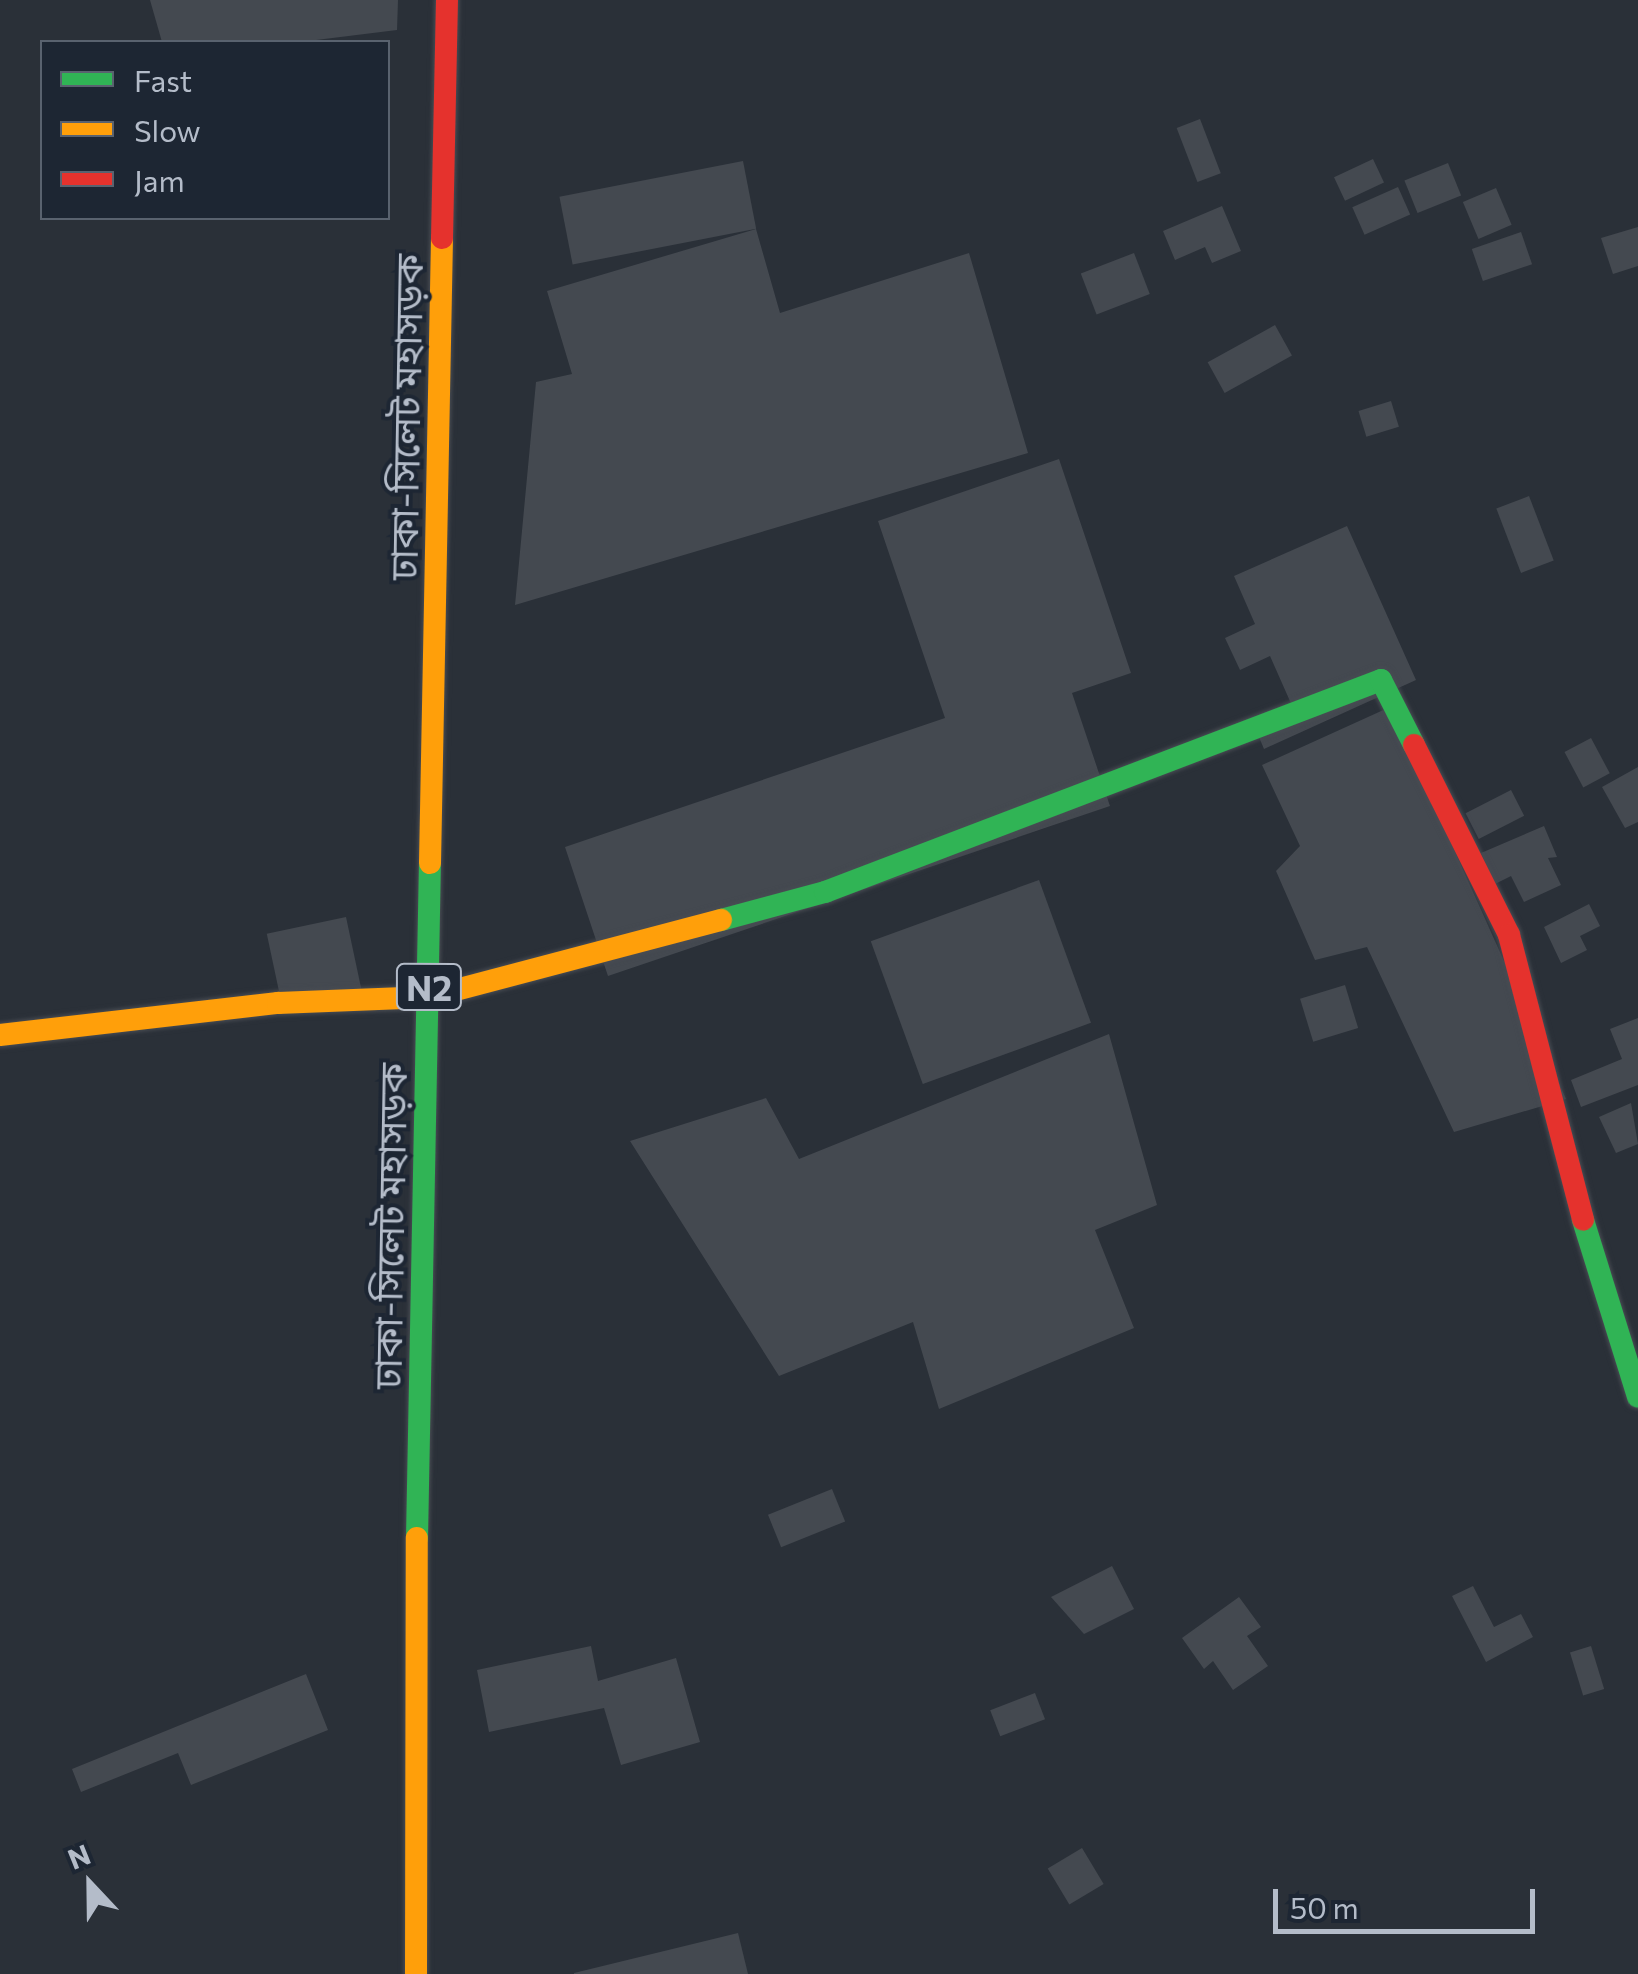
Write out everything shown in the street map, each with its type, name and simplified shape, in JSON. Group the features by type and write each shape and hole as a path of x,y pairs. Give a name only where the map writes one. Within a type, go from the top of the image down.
{"main road":[{"name":"ঢাকা-সিলেট মহাসড়ক","path":"416,1974 447,0"},
{"path":"0,1035 278,1003 429,997 825,892 1381,680 1508,934 1604,1301 1638,1397"}],"building":[{"path":"150,0 398,0 397,30 316,40 161,40"},
{"path":"1200,119 1221,173 1197,182 1177,128"},
{"path":"1373,159 1384,183 1345,201 1334,177"},
{"path":"743,161 756,229 573,264 559,197"},
{"path":"1448,163 1461,195 1418,213 1404,181"},
{"path":"1398,187 1410,214 1365,235 1352,207"},
{"path":"1496,188 1512,225 1478,239 1463,202"},
{"path":"1222,206 1241,251 1212,263 1205,247 1175,260 1163,231"},
{"path":"1638,227 1638,266 1613,274 1601,238"},
{"path":"756,229 780,313 969,253 1028,453 515,605 536,382 572,374 547,291"},
{"path":"1521,232 1532,264 1483,281 1472,249"},
{"path":"1134,253 1150,294 1097,315 1081,273"},
{"path":"1275,325 1292,356 1225,393 1208,362"},
{"path":"1391,401 1399,427 1366,437 1358,411"},
{"path":"1059,459 1131,673 1072,693 1110,806 608,976 565,847 945,718 878,521"},
{"path":"1529,496 1554,560 1521,573 1496,509"},
{"path":"1347,526 1416,680 1264,749 1254,725 1293,708 1270,656 1240,670 1225,638 1255,624 1234,576"},
{"path":"1390,707 1566,1099 1454,1132 1367,947 1315,960 1276,871 1300,846 1262,765"},
{"path":"1591,738 1610,773 1583,787 1565,752"},
{"path":"1638,767 1638,822 1625,828 1602,787"},
{"path":"1511,790 1524,816 1479,839 1466,813"},
{"path":"1544,826 1557,857 1548,858 1561,885 1524,902 1511,876 1495,884 1481,853"},
{"path":"1039,880 1091,1023 923,1084 871,941"},
{"path":"1589,904 1600,926 1580,936 1587,950 1561,963 1544,927"},
{"path":"346,917 362,994 283,1011 267,934"},
{"path":"1345,985 1358,1028 1313,1042 1300,999"},
{"path":"1638,1018 1638,1085 1581,1107 1571,1080 1622,1059 1610,1029"},
{"path":"1109,1034 1157,1205 1095,1230 1134,1328 939,1409 913,1322 779,1376 630,1141 766,1098 799,1159"},
{"path":"1631,1103 1638,1144 1616,1153 1599,1117"},
{"path":"832,1489 845,1521 781,1547 768,1515"},
{"path":"1112,1566 1134,1609 1084,1634 1051,1597"},
{"path":"1473,1586 1494,1627 1521,1614 1533,1637 1486,1662 1452,1596"},
{"path":"1239,1597 1261,1627 1247,1636 1268,1666 1233,1690 1213,1661 1204,1669 1182,1638"},
{"path":"591,1646 598,1681 676,1658 700,1742 621,1765 604,1708 489,1732 477,1670"},
{"path":"1591,1646 1604,1689 1583,1695 1570,1652"},
{"path":"306,1674 328,1730 191,1785 178,1753 81,1792 72,1769"},
{"path":"1035,1693 1045,1719 1000,1736 990,1710"},
{"path":"1082,1848 1104,1884 1069,1905 1048,1869"},
{"path":"738,1933 748,1974 574,1974 574,1973"}],"traffic: fast":[{"path":"721,920 825,892 1381,680 1414,745"},
{"path":"417,1538 430,863"},
{"path":"1583,1220 1638,1397"}],"traffic: slow":[{"path":"430,863 442,238"},
{"path":"0,1035 278,1003 429,997 721,920"},
{"path":"416,1974 417,1538"}],"traffic: jam":[{"path":"442,238 447,0"},
{"path":"1414,745 1509,935 1583,1220"}]}
